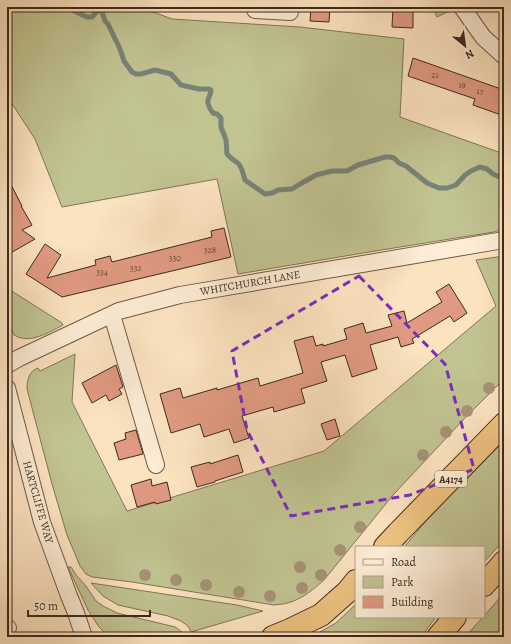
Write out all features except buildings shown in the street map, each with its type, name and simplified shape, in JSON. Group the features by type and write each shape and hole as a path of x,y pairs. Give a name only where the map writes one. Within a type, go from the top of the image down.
{"highway":[{"path":"391,540 439,477 504,408"},
{"name":"A4174","path":"391,540 504,424"},
{"path":"485,584 504,562"},
{"path":"273,637 321,615 347,592 355,582"},
{"path":"438,637 454,618"}],"street":[{"path":"462,7 483,37 504,56"},
{"path":"255,10 273,9 290,12"},
{"name":"WHITCHURCH LANE","path":"7,365 119,311 180,295 504,240"},
{"path":"112,315 156,465"},
{"name":"HARTCLIFFE WAY","path":"7,388 42,522 84,637"},
{"name":"HARTCLIFFE WAY","path":"76,613 96,637"}],"highlighted area":[{"path":"359,276 445,364 474,469 410,495 291,516 247,430 232,351"}],"green space":[{"path":"7,7 140,7 172,19 300,27 404,39 400,117 504,154 504,229 494,232 238,274 217,179 62,207 35,139 7,96"},
{"path":"433,7 447,7 449,11 437,17"},
{"path":"504,256 504,379 463,420 393,495 324,580 313,590 289,603 274,605 92,577 86,574 80,566 67,535 27,389 27,382 32,371 38,368 40,371 75,354 72,402 127,511 324,451 496,306 476,260"},
{"path":"7,288 63,325 46,334 33,338 26,339 14,335 7,315"},
{"path":"504,441 504,540 485,561 485,546 405,546 443,501"},
{"path":"68,567 71,567 96,601 103,606 117,613 175,627 181,631 184,637 109,637 99,627 88,610"},
{"path":"91,583 237,605 263,611 191,632 188,626 181,621 168,616 118,605 103,596"},
{"path":"504,593 504,637 465,637 482,618 485,618 485,615"},
{"path":"355,605 355,618 435,618 421,637 311,637 336,623"}],"waterway":[{"path":"66,7 87,17 92,17 98,10 102,12 105,21 108,24 120,49 124,61 132,72 141,74 155,70 171,74 181,85 211,90 208,105 213,113 217,114 221,118 221,127 226,140 227,154 239,164 245,180 265,194 278,190 292,189 316,175 332,171 347,171 358,165 385,157 394,158 427,183 439,188 447,188 456,185 465,175 480,167 487,169 493,174 504,179"}]}
